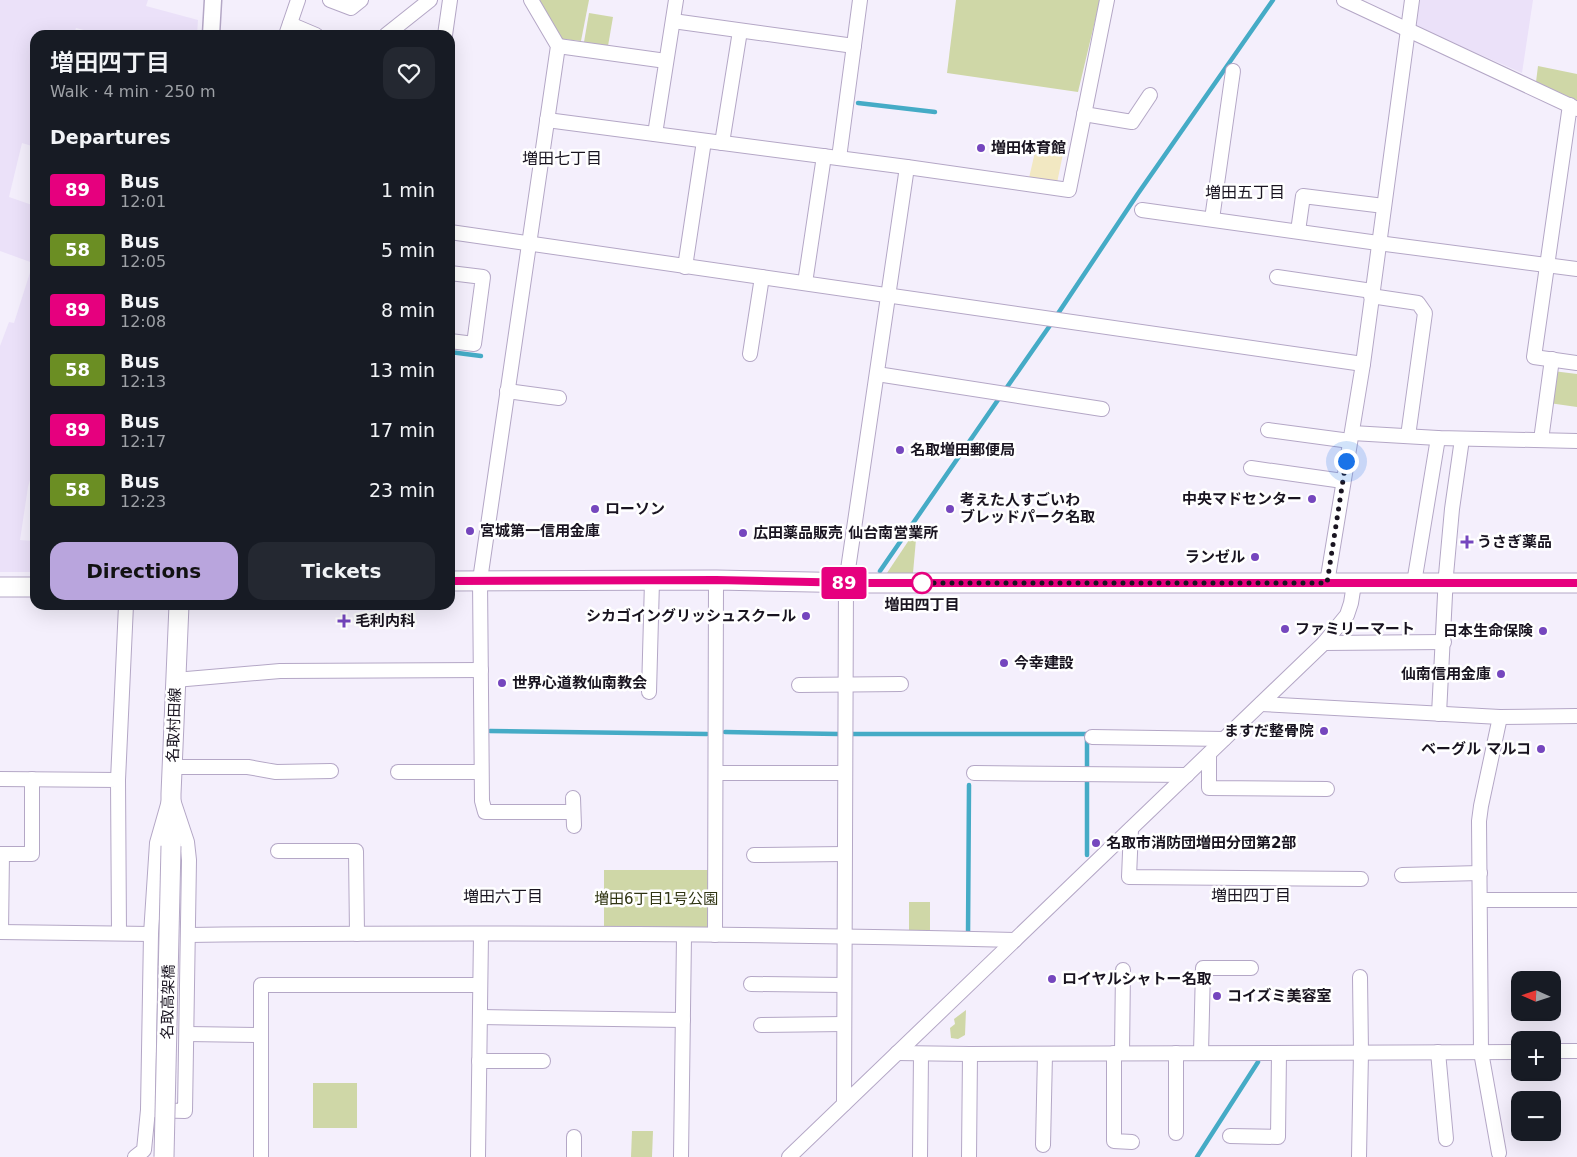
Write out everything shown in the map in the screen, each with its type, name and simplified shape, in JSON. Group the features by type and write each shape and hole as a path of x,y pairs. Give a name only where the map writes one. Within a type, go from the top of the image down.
{"main road":[{"path":"455,581 1577,583"},
{"path":"0,587 30,587"},
{"name":"名取村田線","path":"171,846 171,794 179,610"},
{"name":"名取高架橋","path":"164,1157 171,846"}],"street":[{"path":"211,30 213,0"},
{"path":"288,30 298,0"},
{"path":"330,0 351,8 361,0"},
{"path":"392,30 430,0"},
{"path":"446,30 450,0"},
{"path":"531,0 558,46 480,580 482,801 485,812 573,805 574,826"},
{"path":"655,134 676,0"},
{"path":"839,158 860,0"},
{"path":"547,120 1069,190 1107,0"},
{"path":"1344,0 1573,107 1534,357 1577,363"},
{"path":"1327,583 1363,364 1412,0"},
{"path":"673,21 854,46"},
{"path":"722,143 740,31"},
{"path":"558,46 666,61"},
{"path":"1212,219 1233,70"},
{"path":"1084,114 1132,122 1150,95"},
{"path":"685,267 704,141"},
{"path":"805,283 824,156"},
{"path":"844,1104 846,583 907,167"},
{"path":"1298,231 1303,196 1384,206"},
{"path":"1142,210 1577,269"},
{"path":"455,233 1363,364"},
{"path":"455,274 483,277 474,344 455,342"},
{"path":"750,354 762,277"},
{"path":"1277,277 1418,303 1425,313 1408,436"},
{"path":"1541,440 1552,359"},
{"path":"877,374 1102,409"},
{"path":"508,391 559,398"},
{"path":"1268,430 1351,437 1408,436 1577,441"},
{"path":"1414,583 1438,438"},
{"path":"1439,714 1452,509 1462,439"},
{"path":"1251,468 1343,480"},
{"path":"649,692 652,580"},
{"path":"715,936 716,580"},
{"path":"789,1157 1324,643 1347,615 1354,584"},
{"path":"118,933 118,780 126,610"},
{"path":"1324,643 1444,642"},
{"path":"176,680 280,672 481,670"},
{"path":"799,685 900,684"},
{"path":"1261,704 1500,717 1577,716"},
{"path":"1499,1153 1481,1052 1479,821 1500,717"},
{"path":"1092,737 1224,740"},
{"path":"1209,754 1209,788 1327,790"},
{"path":"172,767 248,767 276,772 331,771"},
{"path":"398,772 481,772"},
{"path":"716,773 845,773"},
{"path":"974,773 1187,775"},
{"path":"0,779 118,780"},
{"path":"32,779 32,854 1,854 0,932 151,934"},
{"path":"136,1157 144,1150 148,1110 151,934 157,843 171,794"},
{"path":"148,1110 185,1111 189,860 187,842 171,794"},
{"path":"1131,829 1129,877 1361,879"},
{"path":"278,851 356,851 357,934"},
{"path":"754,854 844,854"},
{"path":"1402,875 1480,873"},
{"path":"1480,900 1577,900"},
{"path":"189,935 481,934 1015,940"},
{"path":"478,1157 481,934"},
{"path":"681,1157 684,936"},
{"path":"1201,1053 1203,968 1251,968"},
{"path":"1123,970 1114,1141 1132,1142"},
{"path":"1359,1157 1362,1052 1360,978"},
{"path":"750,984 844,985"},
{"path":"261,1157 261,985 480,985"},
{"path":"480,1018 683,1020"},
{"path":"761,1025 844,1024"},
{"path":"187,1034 261,1035"},
{"path":"1561,1051 1577,1051"},
{"path":"1438,1052 1446,1138"},
{"path":"897,1053 1511,1052"},
{"path":"1176,1053 1176,1133"},
{"path":"1230,1136 1278,1138 1279,1053"},
{"path":"920,1157 921,1054"},
{"path":"969,1157 970,1054"},
{"path":"1043,1145 1045,1054"},
{"path":"479,1061 543,1061"},
{"path":"574,1137 574,1157"}],"shaded area":[{"path":"0,0 148,0 146,6 198,20 197,30 84,30 76,28 75,30 30,30 30,145 22,143 9,197 30,204 30,262 0,251"},
{"path":"1419,0 1533,0 1522,73 1415,26"},
{"path":"30,272 30,480 20,540 30,541 30,572 0,572 0,346 9,322 14,323"}],"green space":[{"path":"539,0 589,0 581,41 562,39"},
{"path":"956,0 1100,0 1078,92 947,73"},
{"path":"589,13 613,17 608,46 584,42"},
{"path":"1538,66 1577,74 1577,101 1536,82"},
{"path":"1553,371 1577,374 1577,407 1549,403"},
{"path":"917,528 913,573 887,573"},
{"name":"増田6丁目1号公園","path":"604,870 708,870 708,928 604,929"},
{"path":"909,902 930,902 930,937 909,937"},
{"path":"966,1010 965,1035 958,1039 951,1038 950,1028 955,1024 954,1019"},
{"path":"313,1083 357,1083 357,1128 313,1128"},
{"path":"632,1131 653,1131 652,1157 631,1157"}],"sand":[{"path":"1038,139 1065,144 1057,183 1029,178"}],"waterway":[{"path":"1057,315 1137,195 1273,0"},
{"path":"858,103 935,112"},
{"path":"1005,390 1051,324"},
{"path":"455,353 481,356"},
{"path":"880,571 1000,397"},
{"path":"490,731 707,734"},
{"path":"725,732 839,734"},
{"path":"852,734 1087,734 1087,770"},
{"path":"1087,777 1087,855"},
{"path":"968,936 969,785"},
{"path":"1197,1157 1258,1062"}],"bus line":[{"name":"89","path":"455,581 1577,583"}],"place":[{"name":"増田体育館","path":"981,148"},
{"name":"名取増田郵便局","path":"900,450"},
{"name":"中央マドセンター","path":"1312,499"},
{"name":"ローソン","path":"595,509"},
{"name":"考えた人すごいわ ブレッドパーク名取","path":"950,509"},
{"name":"宮城第一信用金庫","path":"470,531"},
{"name":"広田薬品販売 仙台南営業所","path":"743,533"},
{"name":"うさぎ薬品","path":"1467,542"},
{"name":"ランゼル","path":"1255,557"},
{"name":"増田四丁目","path":"922,583"},
{"name":"シカゴイングリッシュスクール","path":"806,616"},
{"name":"毛利内科","path":"344,621"},
{"name":"ファミリーマート","path":"1285,629"},
{"name":"日本生命保険","path":"1543,631"},
{"name":"今幸建設","path":"1004,663"},
{"name":"仙南信用金庫","path":"1501,674"},
{"name":"世界心道教仙南教会","path":"502,683"},
{"name":"ますだ整骨院","path":"1324,731"},
{"name":"ベーグル マルコ","path":"1541,749"},
{"name":"名取市消防団増田分団第2部","path":"1096,843"},
{"name":"ロイヤルシャトー名取","path":"1052,979"},
{"name":"コイズミ美容室","path":"1217,996"}],"district":[{"name":"増田七丁目","path":"562,158"},
{"name":"増田五丁目","path":"1245,192"},
{"name":"増田四丁目","path":"1251,895"},
{"name":"増田六丁目","path":"503,896"}],"route":[{"path":"922,583 919,583 1327,583 1346,461"}]}
